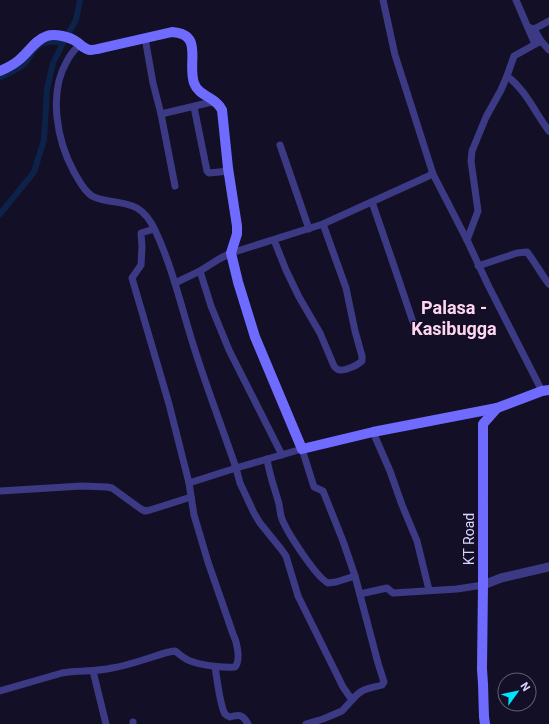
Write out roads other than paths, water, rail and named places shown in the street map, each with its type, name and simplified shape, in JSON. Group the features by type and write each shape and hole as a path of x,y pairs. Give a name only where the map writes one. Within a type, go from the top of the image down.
{"main road":[{"path":"0,71 17,62 38,41 48,36 62,36 78,42 85,48 91,50 172,32 180,32 190,39 192,45 192,67 195,85 204,95 216,101 222,110 237,226 237,234 232,253 238,282 255,337 302,450 373,432 497,408"},
{"name":"KT Road","path":"485,724 482,669 484,585 483,424 497,408 546,391"}],"street":[{"path":"383,0 395,55 433,174 467,240 478,266 546,391"},
{"path":"516,0 538,42 549,50"},
{"path":"531,28 549,21"},
{"path":"145,38 175,186"},
{"path":"78,42 66,61 62,71 57,96 58,127 61,141 71,166 85,190 100,199 135,206 142,211 154,229 171,270 194,346 240,483 260,523 279,545 286,556 298,596 343,687 352,700"},
{"path":"467,240 478,211 471,161 472,151 486,117 508,76 514,56 538,42"},
{"path":"508,76 529,101 549,132"},
{"path":"161,114 216,101"},
{"path":"194,107 207,171 209,173 229,171"},
{"path":"280,145 309,229"},
{"path":"175,283 232,253 323,224 433,174"},
{"path":"372,202 413,322"},
{"path":"274,240 286,270 299,297 320,333 334,366 340,370 349,368 360,364 362,361 362,356 346,288 323,224"},
{"path":"0,691 70,671 93,671 113,668 175,651 188,660 215,667 235,667 238,665 236,640 208,562 194,515 189,483 169,404 132,278 142,265 141,233 154,229"},
{"path":"478,266 517,253 527,252 549,284"},
{"path":"200,271 211,306 229,350 282,455"},
{"path":"373,432 390,471 417,542 429,590"},
{"path":"189,483 236,468 302,450 314,487 323,491 355,576 384,682 382,685 363,690 357,694 342,711 306,724"},
{"path":"268,459 268,468 280,506 281,517 289,532 315,570 321,578 328,583 355,576"},
{"path":"0,491 82,486 107,487 112,488 132,504 145,511 191,497"},
{"path":"360,594 387,588 393,593 484,585 501,578 549,567"},
{"path":"215,667 223,710 226,715 230,717 238,715 243,716 248,724"},
{"path":"93,671 106,724"}],"waterway":[{"path":"0,214 34,172 44,140 47,89 53,63 76,20 80,0"},
{"path":"0,77 23,65 36,48 42,44 52,41 63,43"}],"district":[{"name":"Palasa - Kasibugga","path":"454,317"}]}
